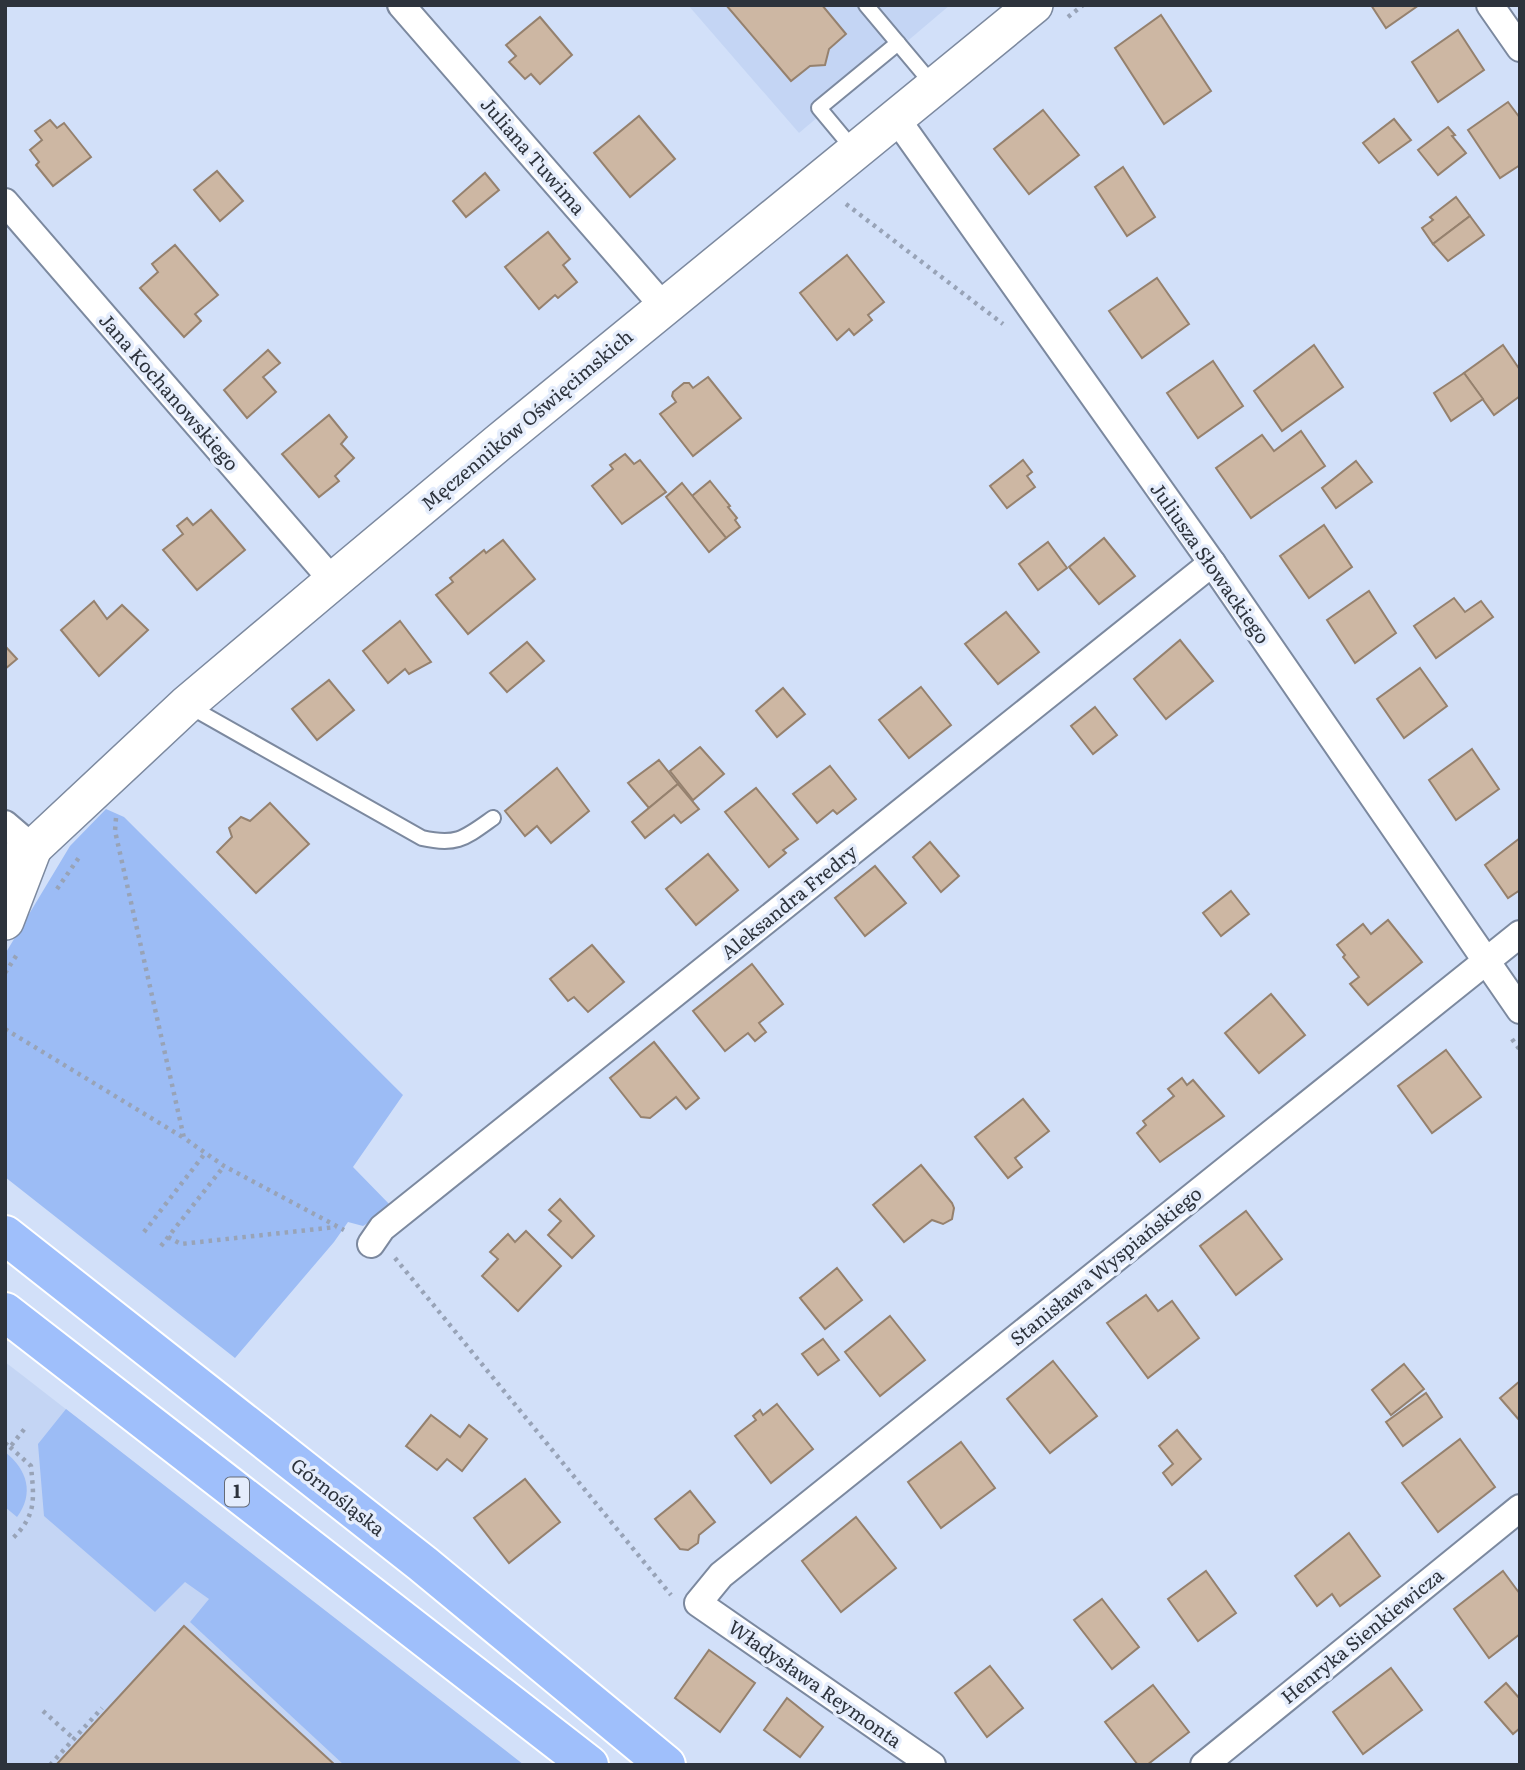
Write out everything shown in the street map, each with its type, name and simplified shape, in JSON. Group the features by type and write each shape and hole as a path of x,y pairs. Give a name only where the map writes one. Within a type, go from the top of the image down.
{"main road":[{"name":"Męczenników Oświęcimskich","path":"13,936 19,858 186,705 664,307 1034,5"},
{"name":"Górnośląska","path":"5,1235 423,1564 666,1765"},
{"name":"1","path":"5,1312 589,1765"}],"street":[{"name":"Juliana Tuwima","path":"401,5 664,307"},
{"path":"1490,5 1520,48"},
{"name":"Juliusza Słowackiego","path":"896,118 1212,563 1520,1010"},
{"name":"Jana Kochanowskiego","path":"5,202 333,581"},
{"name":"Aleksandra Fredry","path":"371,1244 382,1228 1212,563"},
{"path":"5,824 19,858"},
{"name":"Stanisława Wyspiańskiego","path":"698,1603 721,1575 1520,934"},
{"name":"Henryka Sienkiewicza","path":"1204,1765 1520,1508"},
{"name":"Władysława Reymonta","path":"698,1603 932,1765"}],"lane":[{"path":"866,5 934,86"},
{"path":"855,151 819,108 898,43"},
{"path":"186,705 422,838 438,842 464,839 493,818"}],"path":[{"path":"109,822 117,814 115,831 184,1138"},
{"path":"56,891 85,849"},
{"path":"5,973 13,936"},
{"path":"5,1029 184,1138 224,1166 394,1257 674,1598 698,1603"},
{"path":"144,1232 206,1153"},
{"path":"161,1246 224,1166"},
{"path":"168,1237 181,1244 338,1227"},
{"path":"10,1447 26,1427"},
{"path":"5,1443 31,1466 34,1502 27,1525 12,1539"},
{"path":"50,1765 102,1708"},
{"path":"43,1711 74,1739"}],"shaded area":[{"path":"688,5 950,5 799,133"},
{"path":"106,809 124,817 403,1095 353,1167 393,1208 363,1226 348,1222 235,1358 5,1177 5,954 70,846"},
{"path":"5,1362 22,1375 524,1765 5,1765"},
{"path":"66,1409 524,1765 344,1765 190,1622 209,1599 185,1582 155,1612 44,1516 38,1444"},
{"path":"5,1452 19,1467 26,1483 26,1500 17,1517 5,1507"}],"building":[{"path":"726,5 822,5 846,34 829,49 825,65 810,66 791,81"},
{"path":"1371,5 1419,5 1386,28"},
{"path":"1161,15 1211,91 1164,124 1115,48"},
{"path":"540,17 572,55 540,84 531,74 525,79 509,62 516,56 506,45"},
{"path":"1458,30 1484,70 1438,102 1412,62"},
{"path":"1508,102 1520,118 1520,165 1500,178 1468,130"},
{"path":"1043,110 1079,155 1029,194 994,149"},
{"path":"639,116 675,159 630,197 594,153"},
{"path":"1394,119 1411,140 1379,163 1363,143"},
{"path":"50,120 57,128 64,123 91,157 53,186 36,165 39,162 30,150 42,140 35,131"},
{"path":"1448,127 1466,153 1438,175 1418,150"},
{"path":"1123,167 1155,217 1127,236 1095,187"},
{"path":"217,171 243,201 220,221 194,190"},
{"path":"485,173 499,190 466,217 453,201"},
{"path":"1456,197 1470,216 1433,244 1422,228 1433,220 1430,217"},
{"path":"1470,216 1484,235 1448,261 1433,244"},
{"path":"548,232 570,259 563,265 577,282 558,298 555,295 539,309 505,267"},
{"path":"175,245 218,295 195,314 201,321 184,337 140,288 158,272 152,264"},
{"path":"847,255 884,302 868,315 872,320 854,335 849,329 837,340 800,293"},
{"path":"1157,278 1189,324 1142,358 1109,311"},
{"path":"1314,345 1343,387 1282,431 1254,391"},
{"path":"1503,345 1520,370 1520,396 1494,415 1464,373"},
{"path":"268,350 280,363 263,377 276,392 247,418 224,390"},
{"path":"1213,361 1243,406 1198,438 1167,393"},
{"path":"1464,373 1483,399 1451,421 1434,393"},
{"path":"708,377 741,418 693,456 660,414 676,402 672,396 673,392 684,383 689,383 693,388"},
{"path":"329,415 347,437 341,444 354,458 335,476 339,481 319,497 282,454"},
{"path":"1301,431 1325,466 1251,518 1216,468 1262,435 1274,451"},
{"path":"625,454 634,464 640,460 666,492 622,524 592,486 613,469 610,465"},
{"path":"1023,460 1032,472 1027,476 1035,487 1007,508 990,486"},
{"path":"1356,461 1372,482 1336,508 1322,488"},
{"path":"710,481 730,506 728,507 740,527 726,538 692,496"},
{"path":"682,483 726,538 709,552 666,497"},
{"path":"211,510 245,550 197,590 163,550 183,534 177,526 187,518 193,525"},
{"path":"1324,525 1352,567 1309,598 1280,556"},
{"path":"1104,538 1135,576 1099,604 1069,567"},
{"path":"503,540 535,579 468,634 436,595 453,582 450,578 484,550 486,553"},
{"path":"1048,542 1067,568 1038,590 1019,564"},
{"path":"1369,591 1396,633 1355,663 1327,620"},
{"path":"1454,598 1465,612 1481,601 1493,617 1436,658 1414,626"},
{"path":"94,601 107,619 122,605 148,630 99,676 61,630"},
{"path":"1006,612 1039,652 998,684 965,644"},
{"path":"400,621 431,662 409,674 405,669 388,683 363,651"},
{"path":"1180,640 1213,681 1166,719 1134,679"},
{"path":"527,642 544,661 507,692 490,673"},
{"path":"5,646 17,659 5,669"},
{"path":"1420,668 1447,706 1404,738 1377,699"},
{"path":"329,680 354,710 317,740 292,709"},
{"path":"921,687 951,725 909,758 879,720"},
{"path":"783,688 805,714 777,737 756,711"},
{"path":"1095,707 1117,735 1093,754 1071,726"},
{"path":"700,747 724,774 693,800 670,771"},
{"path":"1472,749 1499,789 1456,820 1429,780"},
{"path":"659,760 678,784 649,808 628,783"},
{"path":"830,766 856,799 837,814 833,810 817,823 793,794"},
{"path":"557,768 589,811 551,843 537,826 525,836 505,811"},
{"path":"678,784 699,809 681,823 674,815 645,838 632,822"},
{"path":"756,788 798,839 783,850 786,853 769,867 725,812"},
{"path":"270,803 309,844 256,893 217,852 232,837 229,828 241,817 250,821"},
{"path":"1520,838 1520,890 1508,898 1485,865"},
{"path":"930,842 959,876 941,892 913,857"},
{"path":"708,854 738,890 696,925 666,889"},
{"path":"875,866 906,903 865,936 835,898"},
{"path":"1231,891 1249,914 1221,936 1203,913"},
{"path":"1388,920 1422,962 1368,1005 1350,984 1359,977 1337,945 1363,924 1371,934"},
{"path":"592,945 624,982 588,1012 574,997 568,1001 550,979"},
{"path":"752,964 783,1004 759,1023 766,1032 755,1041 748,1033 725,1051 693,1011"},
{"path":"1271,994 1305,1035 1259,1073 1225,1033"},
{"path":"654,1042 699,1098 686,1109 676,1097 650,1118 641,1117 610,1078"},
{"path":"1446,1050 1481,1097 1432,1133 1398,1086"},
{"path":"1182,1078 1187,1085 1193,1080 1224,1116 1160,1162 1137,1133 1146,1125 1143,1121 1174,1096 1168,1089"},
{"path":"1023,1099 1049,1131 1015,1158 1022,1167 1008,1178 975,1137"},
{"path":"921,1165 952,1203 952,1219 943,1224 932,1220 904,1242 873,1205"},
{"path":"560,1199 594,1236 572,1258 548,1235 561,1221 549,1210"},
{"path":"1246,1211 1282,1259 1236,1295 1200,1246"},
{"path":"526,1231 561,1266 518,1311 482,1276 498,1259 490,1252 508,1234 515,1242"},
{"path":"837,1268 862,1300 825,1329 800,1298"},
{"path":"1146,1295 1158,1311 1172,1301 1199,1338 1148,1378 1107,1323"},
{"path":"890,1316 925,1360 880,1396 845,1352"},
{"path":"823,1339 839,1360 818,1375 802,1354"},
{"path":"1053,1361 1097,1416 1050,1453 1007,1399"},
{"path":"1404,1364 1424,1389 1391,1415 1372,1390"},
{"path":"1520,1381 1520,1421 1500,1398"},
{"path":"1426,1393 1442,1417 1403,1446 1386,1422"},
{"path":"777,1404 813,1449 771,1483 735,1436 756,1420 753,1416 760,1410 763,1415"},
{"path":"431,1415 460,1437 469,1425 487,1439 462,1471 447,1459 437,1470 406,1446"},
{"path":"1177,1430 1201,1459 1172,1485 1163,1473 1173,1464 1159,1446"},
{"path":"1460,1439 1495,1487 1438,1532 1402,1483"},
{"path":"961,1442 995,1488 941,1528 908,1482"},
{"path":"525,1479 560,1522 509,1563 474,1518"},
{"path":"690,1491 715,1522 699,1535 698,1543 688,1550 680,1549 655,1519"},
{"path":"856,1517 896,1568 841,1612 802,1561"},
{"path":"1349,1533 1380,1576 1340,1606 1332,1594 1317,1606 1295,1576"},
{"path":"1206,1571 1236,1613 1198,1641 1168,1599"},
{"path":"1503,1571 1520,1594 1520,1634 1489,1658 1454,1609"},
{"path":"1102,1599 1139,1647 1112,1669 1074,1620"},
{"path":"184,1626 335,1765 56,1765"},
{"path":"709,1650 755,1683 720,1732 675,1698"},
{"path":"990,1666 1023,1708 987,1737 955,1693"},
{"path":"1391,1668 1422,1710 1363,1754 1333,1712"},
{"path":"1506,1683 1520,1699 1520,1728 1513,1734 1485,1702"},
{"path":"1153,1685 1189,1732 1147,1765 1138,1765 1105,1722"},
{"path":"787,1698 823,1727 800,1757 764,1730"}]}
